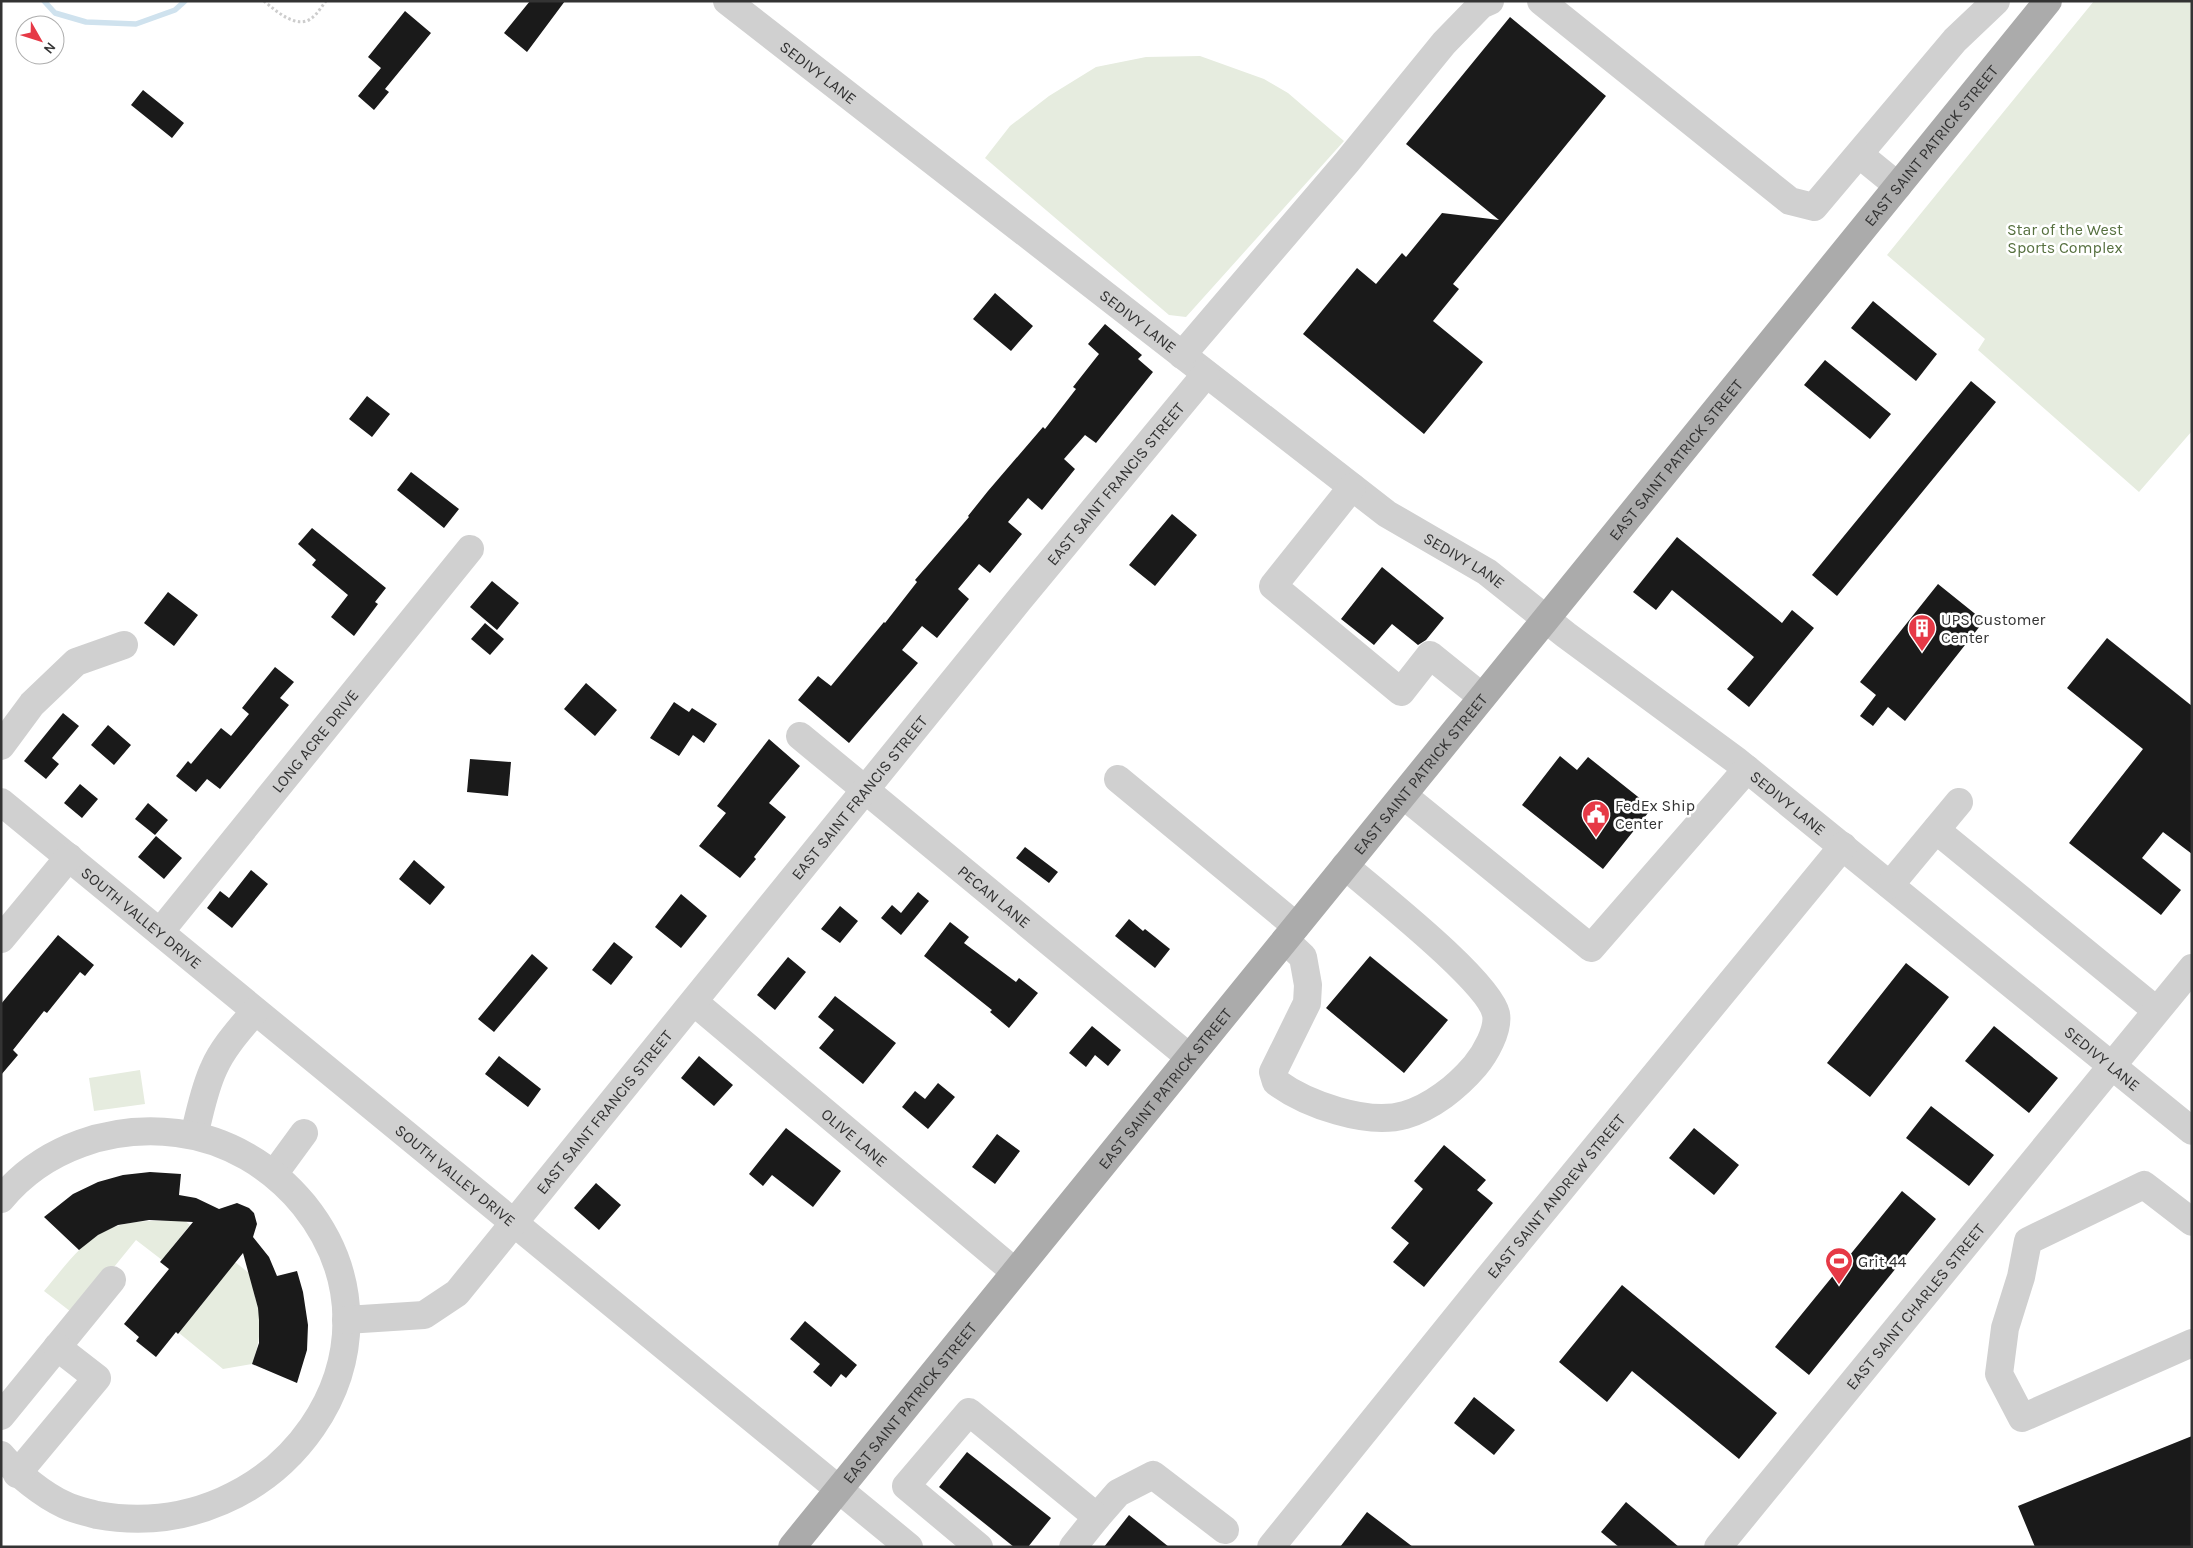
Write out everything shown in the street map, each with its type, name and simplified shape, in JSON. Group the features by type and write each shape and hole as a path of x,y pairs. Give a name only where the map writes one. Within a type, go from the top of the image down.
{"main road":[{"name":"EAST SAINT PATRICK STREET","path":"792,1547 2048,1"}],"street":[{"name":"SEDIVY LANE","path":"727,1 1387,514 1487,572 1747,769 2192,1131"},
{"path":"1182,355 1347,162 1444,43 1481,5 1490,1"},
{"path":"1541,1 1790,201 1814,207 1955,40 1996,1"},
{"path":"1860,154 1898,186"},
{"name":"EAST SAINT FRANCIS STREET","path":"346,1320 424,1315 457,1293 1019,600 1206,374"},
{"path":"1352,487 1273,586 1401,692 1430,655 1482,697"},
{"name":"LONG ACRE DRIVE","path":"160,932 470,550"},
{"path":"1,746 32,704 76,662 124,644"},
{"name":"PECAN LANE","path":"800,736 1189,1057"},
{"path":"1403,795 1591,948 1747,769"},
{"path":"1118,779 1290,933 1303,957 1308,985 1307,1003 1273,1072 1276,1082 1308,1101 1334,1110 1381,1119 1405,1115 1436,1101 1462,1080 1481,1059 1493,1033 1496,1015 1490,998 1471,976 1345,866"},
{"name":"SOUTH VALLEY DRIVE","path":"1,802 909,1547"},
{"path":"1890,885 1959,802"},
{"path":"1936,830 2156,1010"},
{"name":"EAST SAINT ANDREW STREET","path":"1271,1547 1491,1274 1843,846"},
{"path":"1,939 68,857"},
{"name":"EAST SAINT CHARLES STREET","path":"1718,1547 2110,1065 2192,968"},
{"name":"OLIVE LANE","path":"694,1002 1016,1272"},
{"path":"194,1135 214,1066 230,1042 255,1011"},
{"path":"1,1199 41,1163 75,1145 112,1134 151,1130 194,1135 220,1143 248,1156 274,1174 307,1209 326,1239 337,1265 344,1292 346,1320 340,1377 330,1404 317,1430 280,1474 232,1506 206,1516 177,1522 148,1525 120,1522 65,1505 9,1464 97,1378 57,1347"},
{"path":"274,1174 304,1134"},
{"path":"2192,1222 2144,1185 2028,1242 2005,1328 2000,1374 2022,1418 2192,1344"},
{"path":"1,1416 112,1280"},
{"path":"979,1547 906,1486 969,1412 1097,1517"},
{"path":"1074,1547 1118,1493 1152,1475 1225,1530"}],"path":[{"path":"264,1 277,13 291,20 303,22 312,18 326,1"}],"green space":[{"name":"Star of the West Sports Complex","path":"2094,1 2192,1 2192,431 2139,492 1978,350 1985,339 1887,255"},
{"path":"1200,56 1264,79 1288,93 1344,141 1186,317 1169,315 985,158 1010,126 1049,96 1096,67 1146,57"},
{"path":"140,1070 145,1104 94,1111 89,1078"},
{"path":"178,1215 190,1225 162,1260 136,1240 75,1315 44,1291 84,1246 111,1228 147,1221 171,1221"},
{"path":"235,1262 254,1277 253,1289 260,1322 259,1336 252,1364 223,1369 179,1333"}],"building":[{"path":"530,1 565,1 527,52 504,33"},
{"path":"405,11 431,33 385,89 389,92 374,110 358,96 381,68 368,57"},
{"path":"1510,17 1606,96 1453,284 1459,289 1433,321 1483,362 1424,434 1303,334 1357,268 1376,284 1402,253 1406,257 1442,213 1499,220 1406,144"},
{"path":"143,90 184,123 172,138 131,105"},
{"path":"995,293 1033,326 1011,351 973,319"},
{"path":"1873,301 1937,354 1916,381 1851,328"},
{"path":"1105,324 1142,355 1138,359 1153,372 1096,443 1085,435 1064,459 1075,469 1042,510 1028,498 1008,522 1022,534 990,573 979,564 958,589 969,599 937,638 922,626 902,650 918,663 849,743 798,700 818,676 831,686 885,623 917,582 915,580 969,517 988,491 1043,427 1045,429 1076,389 1073,387 1099,354 1088,344"},
{"path":"1825,360 1891,414 1870,439 1804,385"},
{"path":"1971,381 1996,402 1837,596 1812,575"},
{"path":"367,396 390,414 372,437 349,419"},
{"path":"411,472 459,509 444,528 397,490"},
{"path":"1172,514 1197,535 1155,586 1129,565"},
{"path":"312,528 386,588 375,602 378,604 354,636 331,617 348,595 312,565 316,560 298,544"},
{"path":"1677,537 1782,623 1792,610 1814,628 1749,707 1727,689 1754,657 1672,590 1656,610 1633,592"},
{"path":"1382,567 1444,618 1426,640 1418,645 1392,624 1374,645 1341,619"},
{"path":"492,581 519,603 497,630 470,607"},
{"name":"UPS Customer Center","path":"1938,584 1984,621 1905,721 1888,707 1873,726 1860,716 1876,695 1860,682"},
{"path":"168,592 198,615 174,646 144,623"},
{"path":"485,623 504,639 490,655 471,639"},
{"path":"2107,638 2192,706 2192,854 2163,832 2142,858 2181,890 2161,915 2069,843 2143,749 2067,688"},
{"path":"275,667 294,682 280,698 289,705 220,789 207,779 196,792 176,776 188,761 191,764 221,728 231,736 249,714 242,708"},
{"path":"586,683 617,710 595,736 564,709"},
{"path":"674,702 689,712 692,708 717,724 704,743 693,735 679,756 650,738"},
{"path":"63,713 79,726 52,758 59,764 46,779 24,761"},
{"path":"108,725 131,745 114,765 91,745"},
{"path":"769,739 800,766 769,803 786,817 740,878 699,846 726,813 717,806"},
{"name":"FedEx Ship Center","path":"1560,756 1577,770 1588,757 1652,808 1603,869 1522,805"},
{"path":"470,759 511,762 508,796 467,792"},
{"path":"80,784 98,799 82,818 64,803"},
{"path":"148,803 168,820 155,835 135,819"},
{"path":"156,836 182,858 164,879 138,857"},
{"path":"1025,847 1058,872 1049,883 1016,858"},
{"path":"414,860 445,887 430,905 399,879"},
{"path":"251,870 268,884 232,928 207,908 220,891 229,898"},
{"path":"918,892 929,901 901,935 881,918 892,905 901,913"},
{"path":"681,894 707,916 681,948 655,927"},
{"path":"840,906 858,921 840,943 821,929"},
{"path":"1129,919 1170,949 1155,968 1115,936"},
{"path":"950,922 969,937 964,943 1016,982 1019,978 1038,993 1009,1028 990,1012 992,1010 924,956"},
{"path":"58,935 94,965 85,976 80,972 47,1013 44,1011 13,1050 18,1055 1,1075 1,1004"},
{"path":"614,942 633,957 611,985 592,970"},
{"path":"532,954 548,968 494,1032 478,1019"},
{"path":"1370,956 1448,1020 1404,1073 1326,1008"},
{"path":"788,957 806,972 775,1010 757,995"},
{"path":"1906,963 1949,997 1870,1097 1827,1063"},
{"path":"835,996 896,1043 863,1084 819,1048 834,1030 818,1017"},
{"path":"1092,1026 1121,1050 1108,1066 1095,1055 1086,1067 1069,1053"},
{"path":"1994,1026 2058,1078 2029,1113 1965,1061"},
{"path":"499,1056 541,1089 528,1107 485,1074"},
{"path":"699,1056 733,1085 714,1106 681,1078"},
{"path":"938,1083 955,1097 928,1129 902,1107 915,1091 925,1099"},
{"path":"1931,1106 1994,1155 1969,1186 1906,1138"},
{"path":"786,1128 841,1171 813,1207 772,1175 763,1186 749,1174"},
{"path":"1694,1128 1739,1165 1714,1195 1669,1158"},
{"path":"997,1134 1020,1151 995,1184 972,1167"},
{"path":"1444,1145 1486,1180 1477,1190 1493,1203 1424,1287 1393,1262 1409,1243 1391,1228 1423,1189 1414,1181"},
{"path":"150,1172 181,1174 179,1195 196,1198 219,1209 237,1203 249,1208 254,1213 257,1224 253,1237 269,1257 277,1276 297,1271 303,1292 308,1325 307,1350 297,1383 252,1364 259,1343 259,1320 258,1308 243,1253 178,1334 176,1332 156,1357 136,1341 139,1337 124,1324 169,1269 160,1262 193,1222 149,1220 118,1225 98,1235 79,1250 44,1217 73,1194 98,1182 123,1175"},
{"path":"596,1183 621,1205 599,1230 574,1208"},
{"path":"1902,1191 1936,1219 1809,1375 1775,1347"},
{"path":"1622,1285 1777,1413 1739,1459 1632,1371 1607,1402 1559,1362"},
{"path":"805,1321 857,1365 846,1378 841,1374 831,1387 813,1372 820,1364 790,1339"},
{"path":"1474,1397 1515,1430 1494,1455 1454,1423"},
{"path":"2192,1436 2192,1547 2035,1547 2018,1506"},
{"path":"967,1452 1051,1518 1028,1547 1014,1547 939,1487"},
{"path":"1626,1502 1679,1547 1619,1547 1601,1532"},
{"path":"1367,1512 1413,1547 1340,1547"},
{"path":"1129,1515 1169,1547 1104,1547"}],"waterway":[{"path":"44,1 55,13 86,22 136,24 175,10 185,1"}],"place":[{"name":"UPS Customer Center","path":"1922,652"},
{"name":"FedEx Ship Center","path":"1596,838"},
{"name":"Grit 44","path":"1839,1285"}]}
